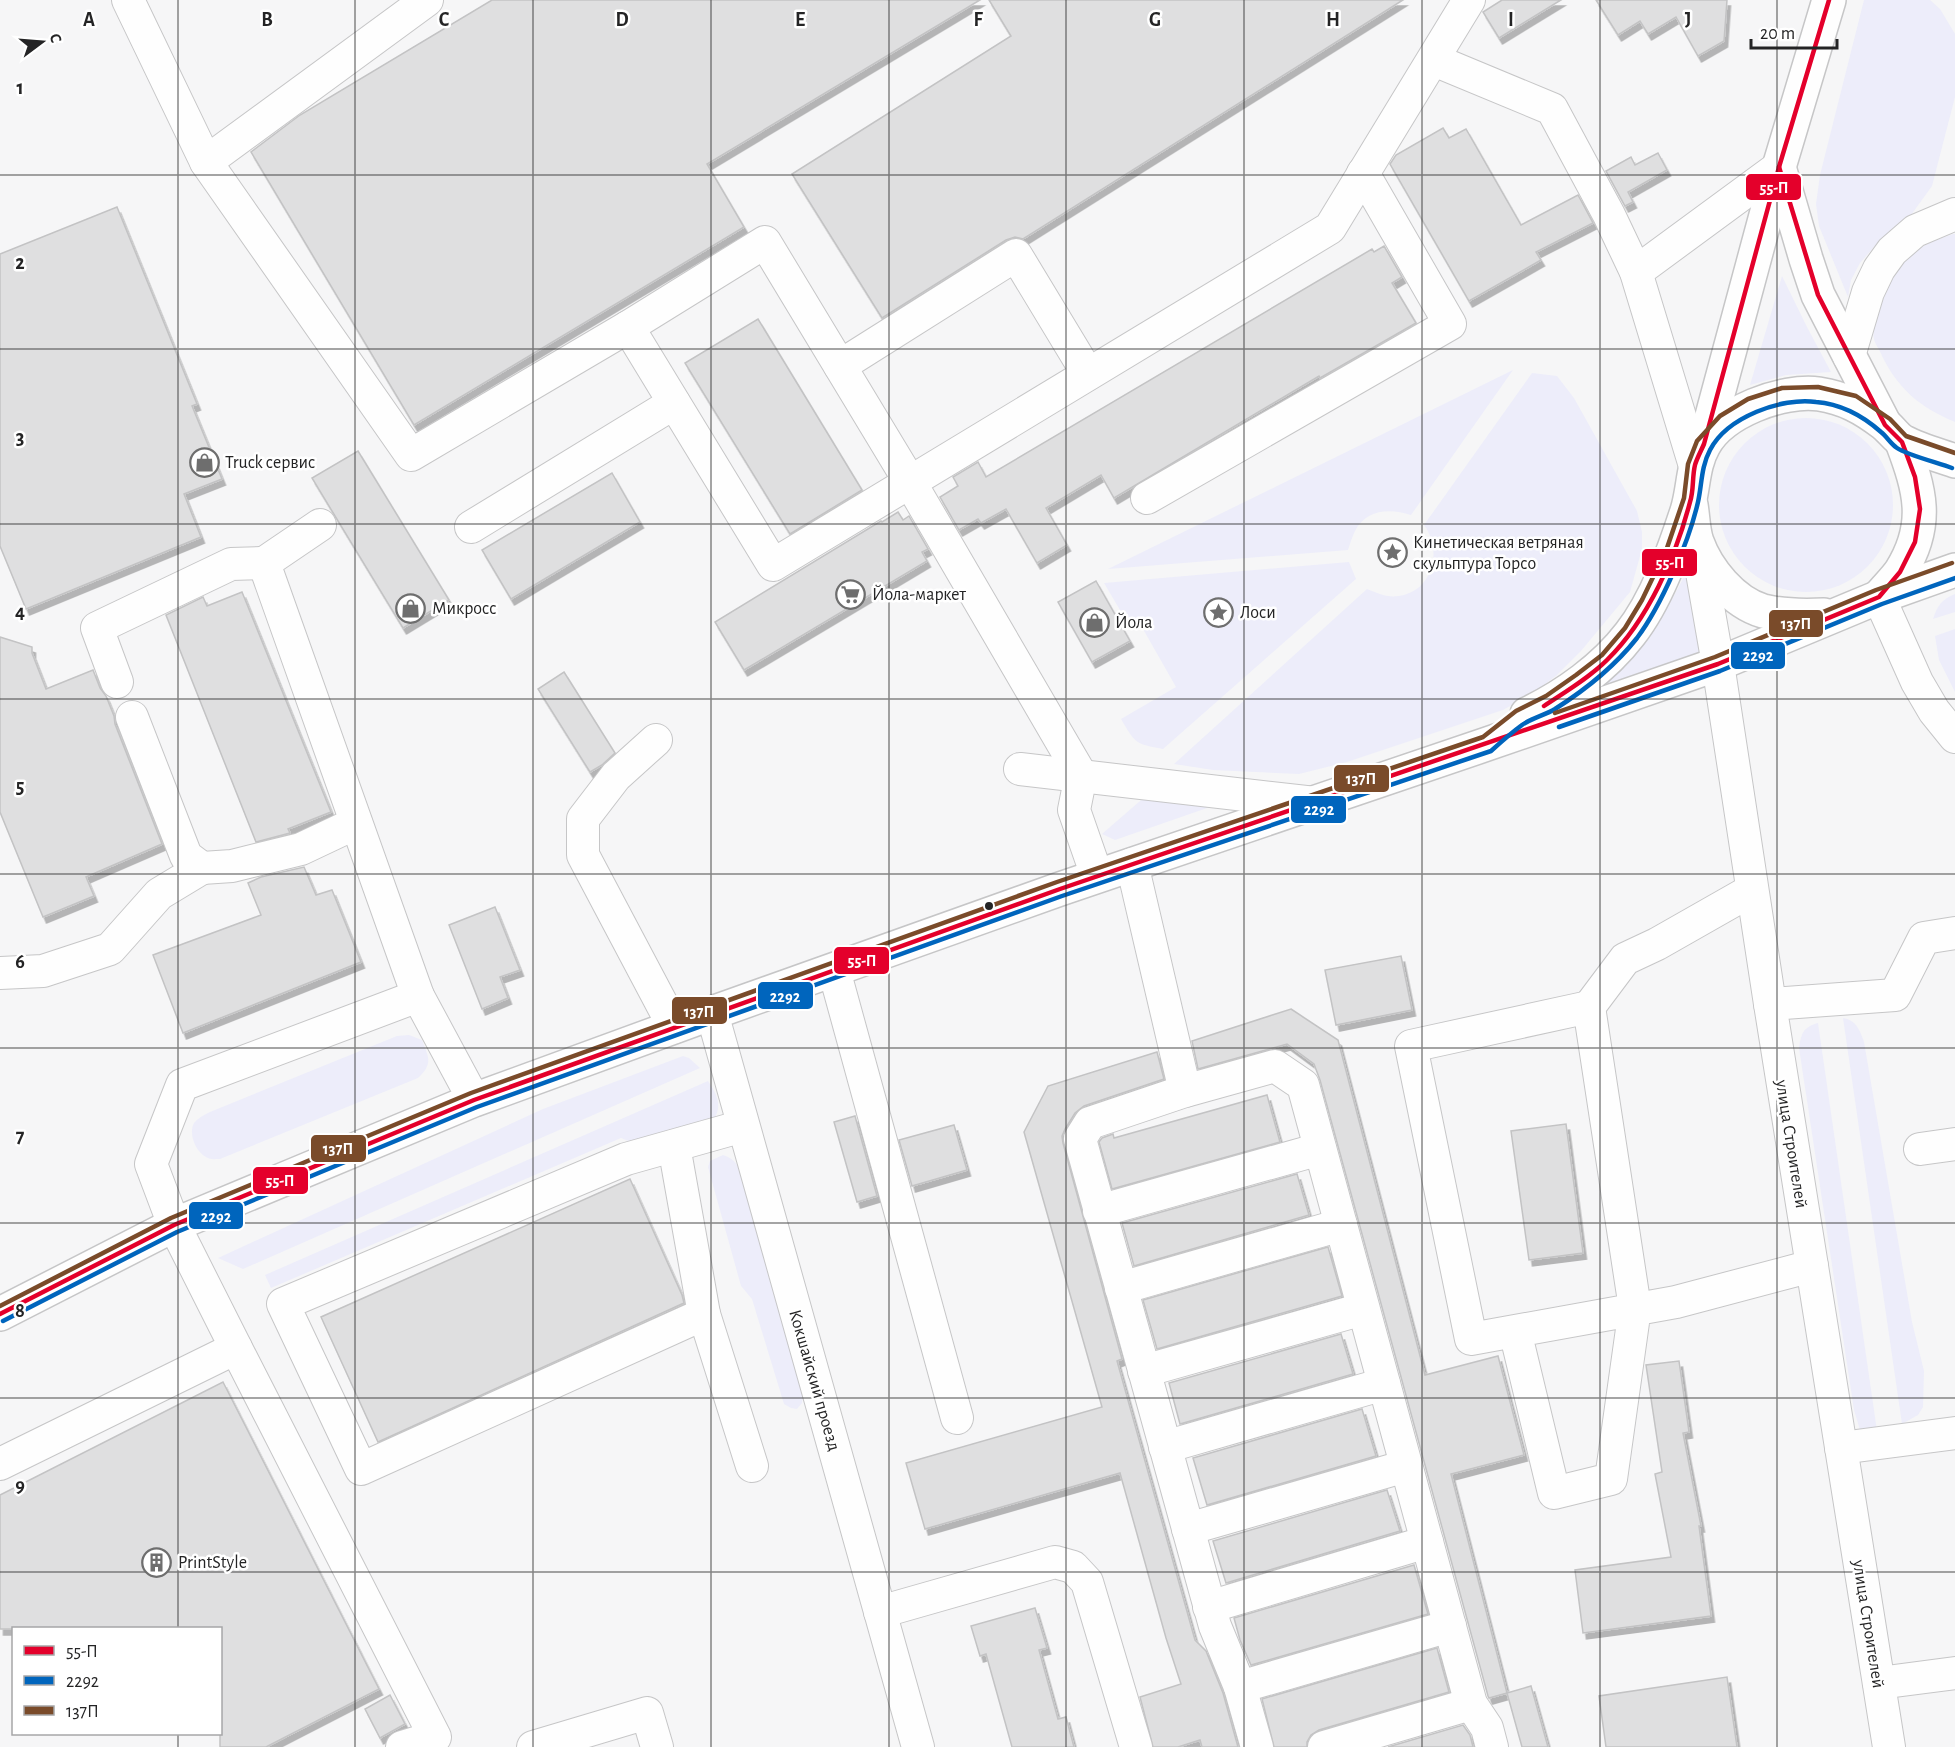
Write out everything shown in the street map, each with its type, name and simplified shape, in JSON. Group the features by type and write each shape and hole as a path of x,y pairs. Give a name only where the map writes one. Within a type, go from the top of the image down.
{"main road":[{"path":"1487,744 1520,717 1550,703 1607,660 1631,633 1649,604 1674,551 1691,500 1700,455 1779,168 1829,0"},
{"path":"1779,168 1818,295 1916,477 1920,509 1915,542 1900,572 1879,597"},
{"path":"1700,455 1724,422 1752,406 1784,395 1817,394 1853,403 1894,433 1955,461"},
{"path":"1691,500 1696,541 1711,570 1735,596 1761,610 1793,616 1834,615"},
{"path":"0,1314 174,1225 474,1100 1097,876 1718,664 1879,597 1955,570"}],"street":[{"path":"128,0 206,162 411,455 628,327 765,242 910,482 1081,775 1074,810 1097,876"},
{"path":"206,162 427,0"},
{"path":"628,327 773,565 1330,228 1469,0"},
{"path":"1434,60 1552,109 1610,215 1636,272 1700,455"},
{"path":"1636,272 1779,168"},
{"path":"1147,498 1450,324 1364,173"},
{"path":"1849,356 1868,292 1879,268 1892,251 1915,231 1955,214"},
{"path":"840,366 1016,255 1088,374"},
{"path":"471,527 674,403"},
{"path":"117,682 97,628 231,564 264,563 320,525"},
{"name":"улица Строителей","path":"1696,541 1718,664 1889,1747"},
{"path":"264,563 417,996 474,1100"},
{"path":"1879,597 1917,682 1934,711 1955,737"},
{"path":"132,717 186,856 202,868"},
{"path":"656,740 616,776 584,819 583,855 674,1027"},
{"path":"1020,770 1081,775 1315,803"},
{"path":"0,973 43,971 110,949 159,894 202,868 232,866 301,849 356,823"},
{"path":"1132,864 1185,1091"},
{"path":"1752,890 1625,959 1589,1007 1411,1047 1471,1339 1676,1302 1812,1266"},
{"path":"1770,1004 1895,995 1924,938 1955,933"},
{"path":"834,970 957,1418"},
{"path":"402,1747 435,1737 174,1225 150,1164 182,1085 417,996"},
{"path":"1515,1331 1554,1493 1611,1479 1635,1308 1589,1007"},
{"name":"Кокшайский проезд","path":"712,1013 918,1747"},
{"path":"1257,1747 1240,1687 1209,1606 1080,1139 1090,1123 1185,1091 1275,1066 1303,1085 1471,1704 1487,1728 1492,1747"},
{"path":"704,1314 362,1469 283,1304 626,1159 743,1126"},
{"path":"1920,1149 1955,1144"},
{"path":"674,1146 704,1314 752,1466"},
{"path":"1099,1210 1320,1149"},
{"path":"1121,1288 1341,1225"},
{"path":"1144,1371 1363,1309"},
{"path":"0,1464 236,1348"},
{"path":"1165,1447 1384,1384"},
{"path":"1841,1448 1955,1433"},
{"path":"1188,1528 1406,1466"},
{"path":"1209,1606 1427,1542"},
{"path":"880,1612 1055,1562 1073,1567 1088,1582 1136,1747"},
{"path":"1240,1687 1450,1626"},
{"path":"1879,1683 1955,1673"},
{"path":"1324,1747 1471,1704"},
{"path":"533,1747 647,1713 657,1747"}],"shaded area":[{"path":"1864,0 1930,0 1940,9 1955,34 1955,97 1932,186 1911,215 1880,240 1860,263 1851,280 1848,297 1819,226 1816,204 1820,175"},
{"path":"1955,234 1955,422 1931,410 1903,388 1875,343 1874,336 1875,322 1883,296 1895,271 1913,253"},
{"path":"1782,276 1831,372 1786,375 1750,385"},
{"path":"1513,370 1411,515 1395,511 1372,514 1365,518 1354,533 1348,550 1108,569"},
{"path":"1532,373 1557,376 1574,398 1637,511 1642,532 1642,549 1630,592 1581,651 1557,675 1532,694 1503,710 1347,762 1299,774 1213,770 1174,764 1367,589 1382,595 1399,596 1411,593 1420,586 1427,578 1433,557 1430,535 1424,525"},
{"path":"1806,418 1823,419 1839,424 1855,432 1868,443 1879,456 1887,472 1892,488 1892,522 1887,538 1879,554 1868,567 1855,578 1839,586 1823,591 1806,592 1789,591 1773,586 1757,578 1744,567 1733,554 1725,538 1720,522 1719,505 1720,488 1725,472 1733,456 1744,443 1757,432 1773,424 1789,419"},
{"path":"1693,559 1703,656 1589,697 1620,670 1645,642 1671,601"},
{"path":"1349,562 1356,579 1163,749 1141,744 1133,738 1121,719 1176,687 1139,622 1130,627 1104,583"},
{"path":"1955,594 1955,612 1933,619 1941,604"},
{"path":"1955,629 1955,692 1939,660 1935,636"},
{"path":"1147,795 1233,799 1115,840 1102,834"},
{"path":"1843,1018 1854,1023 1864,1042 1912,1322 1924,1371 1923,1407 1918,1415 1902,1424"},
{"path":"1818,1023 1877,1431 1860,1430 1854,1410 1799,1048 1804,1032"},
{"path":"409,1035 422,1040 428,1056 428,1065 418,1078 220,1159 202,1155 196,1147 192,1127 199,1118 206,1114 397,1036"},
{"path":"683,1056 689,1058 700,1068 243,1269 218,1258 543,1109"},
{"path":"708,1081 718,1104 714,1119 648,1149 621,1138 271,1288 265,1275"},
{"path":"723,1155 734,1161 741,1173 803,1392 802,1403 797,1409 784,1404 752,1299 741,1286 708,1167 710,1161"}],"building":[{"path":"492,0 980,0 707,164 744,227 414,425 251,152 300,115"},
{"path":"989,0 1403,0 1023,239 1015,237 1006,240 882,318 792,174 1011,36"},
{"path":"1502,0 1561,0 1499,38 1483,12"},
{"path":"1596,0 1727,0 1724,41 1698,56 1676,17 1648,34 1640,21 1618,35"},
{"path":"1443,128 1449,138 1466,129 1521,225 1578,195 1593,223 1536,252 1541,260 1469,301 1390,164 1396,155"},
{"path":"1658,153 1667,170 1628,192 1633,202 1625,206 1606,171 1631,157 1635,165"},
{"path":"117,207 197,404 192,406 222,479 184,494 201,537 26,609 0,546 0,254"},
{"path":"1384,246 1402,277 1392,283 1416,323 1320,378 1319,376 1114,498 1101,475 1046,508 1067,545 1037,563 1006,509 981,523 978,519 959,530 940,497 958,486 953,477 978,462 986,477 1372,249 1374,252"},
{"path":"758,319 862,490 790,534 685,363"},
{"path":"358,451 449,600 403,628 312,478"},
{"path":"612,473 640,522 511,599 482,550"},
{"path":"898,512 903,520 909,516 928,549 922,552 927,561 744,670 715,622"},
{"name":"Йола","path":"1096,581 1130,641 1092,662 1058,602"},
{"path":"242,592 331,812 288,829 290,833 256,842 166,615 203,597 207,606"},
{"path":"0,637 32,647 32,653 46,689 93,670 114,716 115,724 162,844 86,877 94,896 43,917 0,812"},
{"path":"564,672 615,753 590,772 538,689"},
{"path":"304,867 316,895 332,890 361,962 183,1033 153,955 261,915 248,883 261,877"},
{"path":"495,907 520,970 500,977 508,998 482,1009 449,925"},
{"path":"1401,956 1412,1010 1336,1025 1325,970"},
{"path":"1291,1009 1338,1040 1425,1375 1498,1356 1524,1455 1451,1474 1507,1693 1489,1698 1488,1696 1314,1064 1287,1044 1198,1069 1192,1041"},
{"path":"1157,1052 1164,1079 1084,1106 1075,1113 1062,1136 1122,1359 1117,1361 1195,1640 1206,1651 1223,1693 1238,1747 1202,1747 1200,1740 1178,1747 1153,1747 1140,1697 1181,1684 1120,1473 925,1529 906,1463 1102,1407 1024,1132 1048,1086"},
{"path":"1267,1095 1280,1142 1112,1189 1099,1142 1102,1138 1113,1134 1114,1138"},
{"path":"855,1116 877,1196 857,1202 834,1122"},
{"path":"1566,1124 1583,1253 1529,1260 1511,1131"},
{"path":"954,1125 967,1170 912,1186 899,1140"},
{"path":"1297,1174 1309,1215 1134,1266 1122,1223"},
{"path":"630,1179 684,1303 378,1442 321,1317"},
{"path":"1328,1247 1342,1296 1157,1349 1143,1300"},
{"path":"1341,1334 1353,1374 1180,1424 1169,1383"},
{"path":"1679,1361 1689,1432 1683,1433 1701,1526 1699,1526 1711,1616 1583,1633 1575,1570 1671,1557 1655,1474 1662,1472 1646,1365"},
{"name":"PrintStyle","path":"223,1382 379,1689 266,1747 220,1747 222,1627 12,1627 12,1629 0,1629 0,1495"},
{"path":"1362,1409 1376,1456 1207,1505 1193,1458"},
{"path":"1387,1490 1400,1531 1226,1583 1213,1541"},
{"path":"1414,1565 1428,1614 1251,1665 1240,1640 1234,1618"},
{"path":"1035,1608 1047,1648 1039,1650 1058,1719 1066,1717 1074,1747 1012,1747 986,1654 980,1656 971,1626"},
{"path":"1437,1648 1449,1692 1319,1730 1311,1735 1307,1747 1274,1747 1262,1699"},
{"path":"1727,1677 1737,1747 1606,1747 1599,1696"},
{"path":"1531,1686 1548,1747 1522,1747 1507,1693"},
{"path":"390,1695 405,1724 380,1738 365,1709"},
{"path":"1463,1725 1470,1735 1473,1747 1388,1747"}],"transit line":[{"name":"55-П","path":"1544,706 1593,673 1622,644 1648,607 1677,544 1690,502 1695,465 1704,444 1779,167 1829,0"},
{"name":"55-П","path":"0,1314 174,1225 474,1100 1060,889 1718,664 1879,597 1900,572 1915,542 1920,509 1915,477 1902,442 1885,425 1818,295 1779,167"},
{"name":"137П","path":"0,1306 171,1218 471,1093 1057,882 1483,737 1516,711 1546,696 1576,675 1602,655 1625,628 1642,600 1667,548 1684,498 1688,464 1697,441 1720,416 1748,399 1782,388 1818,387 1856,396 1890,419 1906,436 1955,453"},
{"name":"2292","path":"3,1321 177,1232 477,1107 1062,896 1491,751 1522,725 1555,709 1588,686 1609,668 1637,638 1655,609 1681,554 1694,518 1703,469 1710,450 1729,428 1757,412 1772,406 1802,401 1834,405 1867,421 1902,451 1952,468"},
{"name":"137П","path":"1555,713 1715,657 1876,590 1952,563"},
{"name":"2292","path":"1559,727 1720,671 1882,604 1955,578"}],"place":[{"name":"Truck сервис","path":"204,462"},
{"name":"Кинетическая ветряная скульптура Торсо","path":"1392,552"},
{"name":"Йола-маркет","path":"851,594"},
{"name":"Микросс","path":"411,608"},
{"name":"Лоси","path":"1219,612"},
{"name":"Йола","path":"1094,622"},
{"name":"PrintStyle","path":"157,1562"}]}
